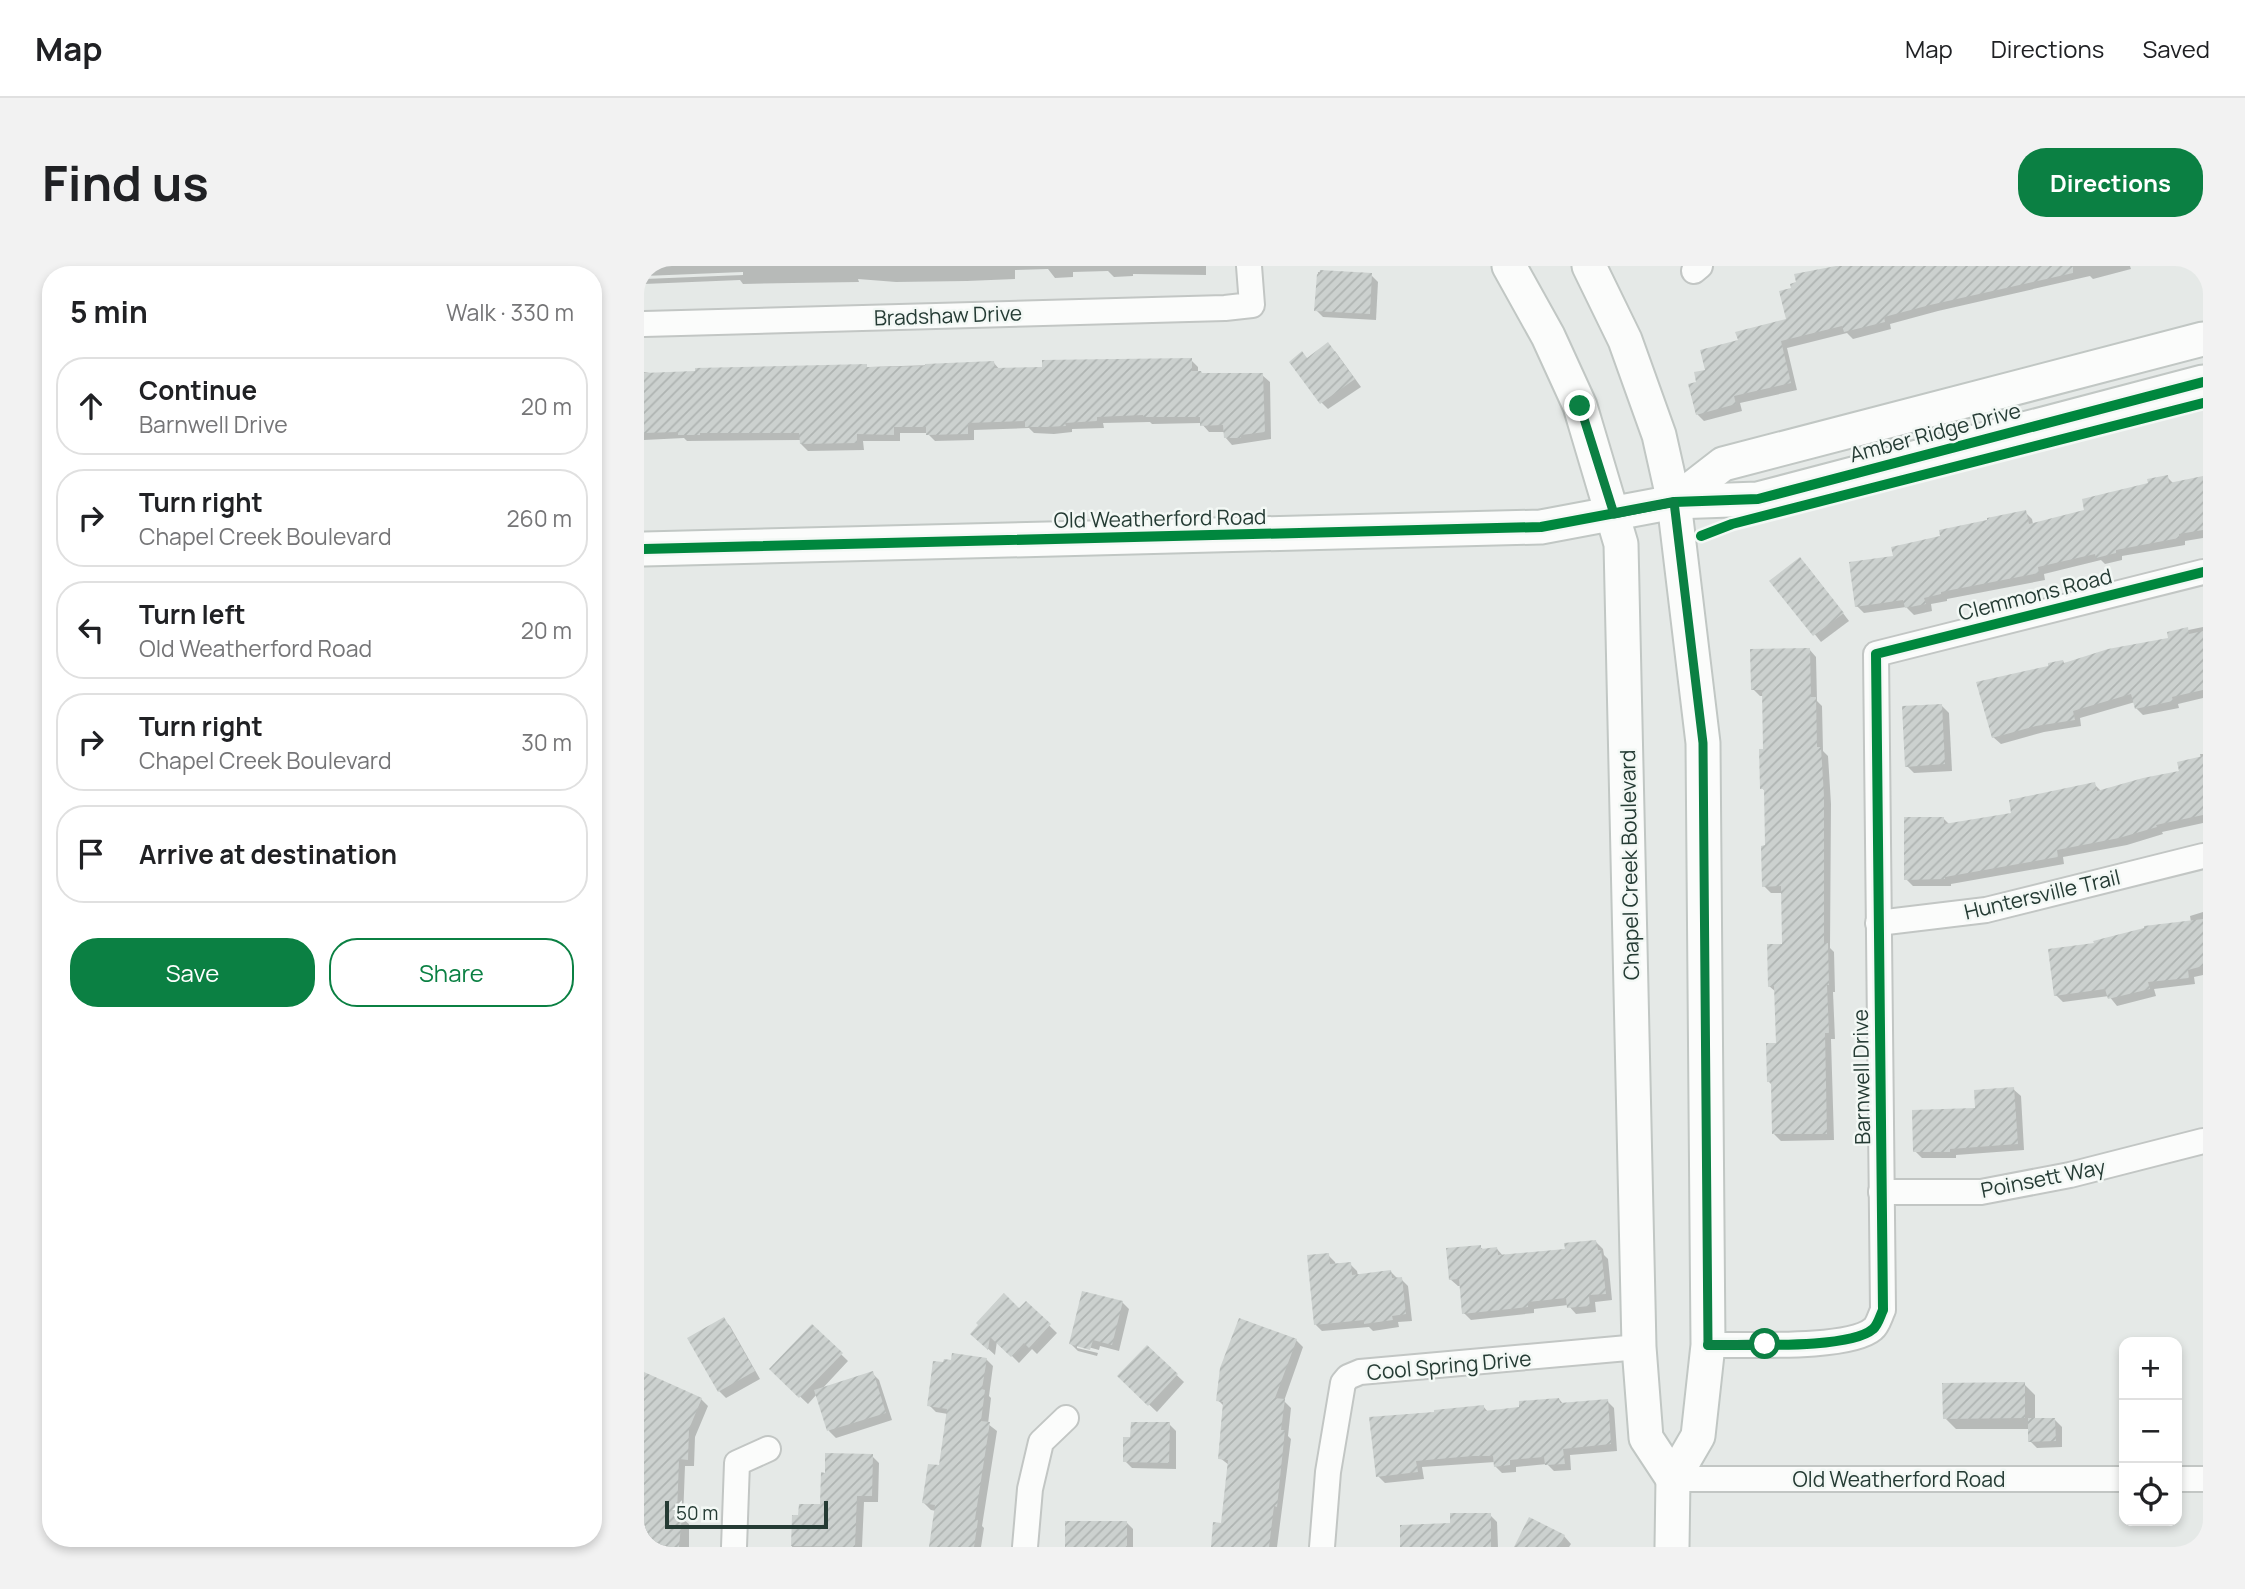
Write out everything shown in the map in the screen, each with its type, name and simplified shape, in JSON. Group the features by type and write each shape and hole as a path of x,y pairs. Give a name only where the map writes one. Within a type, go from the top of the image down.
{"main road":[{"name":"Chapel Creek Boulevard","path":"1509,266 1548,336 1580,406 1621,544 1639,1348 1646,1438 1673,1479"},
{"path":"1589,266 1625,340 1659,435 1674,502 1703,743 1708,1345 1698,1436 1673,1479 1672,1547"},
{"name":"Amber Ridge Drive","path":"1674,502 1723,464 2203,339"},
{"name":"Amber Ridge Drive","path":"1674,502 1758,499 2203,382"},
{"name":"Old Weatherford Road","path":"644,549 1521,529 1561,525 1674,502"}],"street":[{"name":"Bradshaw Drive","path":"644,324 1252,305 1249,266"},
{"name":"Clemmons Road","path":"1876,654 2203,572"},
{"name":"Barnwell Drive","path":"1708,1345 1835,1342 1859,1337 1875,1328 1882,1310 1876,654"},
{"name":"Huntersville Trail","path":"1878,923 1986,910 2203,856"},
{"name":"Poinsett Way","path":"1881,1192 1981,1192 2070,1175 2203,1141"},
{"name":"Cool Spring Drive","path":"1322,1547 1328,1472 1343,1383 1348,1377 1360,1372 1639,1348"},
{"path":"1025,1547 1030,1489 1041,1442 1066,1418"},
{"path":"734,1547 737,1463 768,1449"},
{"name":"Old Weatherford Road","path":"1673,1479 2119,1479"},
{"path":"2182,1479 2203,1479"}],"building":[{"path":"1836,266 2073,266 2073,273 1930,305 1884,317 1885,322 1844,332 1842,326 1781,341 1791,383 1734,396 1736,404 1696,415 1688,384 1696,382 1694,372 1705,370 1700,350 1738,340 1735,332 1786,319 1779,291 1791,288 1790,284 1796,282 1794,274"},
{"path":"1320,270 1372,273 1370,314 1314,311 1317,274 1319,275"},
{"path":"1328,342 1355,379 1320,404 1289,362 1302,351 1307,358"},
{"path":"1192,358 1192,371 1263,373 1265,432 1241,435 1241,438 1224,438 1223,425 1200,426 1200,417 1143,415 1097,417 1097,421 1046,427 1025,427 1025,421 968,423 968,434 926,435 926,427 894,427 894,435 857,434 857,443 800,444 799,433 644,433 644,373 695,371 695,368 867,364 867,367 925,366 994,361 995,368 1042,367 1042,360"},
{"path":"2168,475 2169,483 2203,476 2203,530 2179,534 2179,538 2116,550 2116,553 2096,558 2095,554 2038,567 2039,573 1941,592 1924,598 1926,604 1905,608 1903,600 1855,607 1849,562 1893,556 1891,547 1940,536 1939,530 1987,518 2026,510 2029,524 2084,510 2082,499 2148,483 2147,479"},
{"path":"1800,557 1844,613 1813,636 1769,581"},
{"path":"2188,627 2189,634 2203,631 2203,690 2172,697 2173,701 2135,709 2131,694 2073,711 2075,720 2036,726 1992,738 1976,682 2048,666 2048,663 2063,660 2064,663 2108,649 2168,638 2167,632"},
{"path":"1810,648 1811,697 1816,697 1817,747 1821,747 1824,796 1824,943 1828,943 1829,985 1829,1033 1825,1033 1827,1134 1772,1134 1771,1082 1767,1082 1766,1043 1776,1043 1774,986 1768,987 1767,944 1782,944 1781,886 1762,887 1761,846 1765,845 1764,789 1760,789 1759,749 1763,749 1762,690 1751,690 1750,649"},
{"path":"1942,704 1945,764 1905,767 1902,706"},
{"path":"2203,756 2203,815 2156,825 2157,827 2119,838 2057,850 2058,857 1945,879 1904,880 1904,817 1944,817 1944,824 2011,813 2009,800 2095,782 2097,791 2179,771 2177,762"},
{"path":"2203,919 2203,966 2188,970 2189,978 2148,982 2150,989 2108,999 2105,989 2054,996 2048,949 2094,943 2093,941 2144,926"},
{"path":"2014,1087 2018,1144 1950,1149 1950,1152 1913,1152 1912,1110 1975,1108 1974,1090"},
{"path":"1596,1240 1598,1250 1601,1250 1606,1294 1589,1295 1590,1306 1567,1308 1566,1298 1528,1302 1528,1307 1462,1314 1459,1279 1449,1280 1446,1248 1481,1245 1481,1249 1497,1247 1498,1255 1565,1249 1564,1243"},
{"path":"1329,1253 1330,1264 1351,1262 1352,1275 1391,1270 1392,1278 1402,1277 1406,1314 1392,1316 1393,1320 1364,1324 1364,1320 1314,1325 1307,1255"},
{"path":"1082,1291 1123,1301 1112,1345 1093,1340 1090,1350 1069,1344"},
{"path":"1004,1293 1019,1308 1026,1301 1051,1324 1029,1348 1024,1343 1011,1357 990,1337 988,1350 970,1334 978,1325 976,1323"},
{"path":"724,1317 755,1371 718,1392 687,1338"},
{"path":"1239,1318 1297,1339 1275,1398 1285,1399 1281,1430 1285,1430 1277,1507 1274,1506 1269,1547 1211,1547 1213,1522 1221,1523 1228,1460 1218,1459 1223,1402 1216,1401 1220,1368"},
{"path":"812,1324 843,1353 799,1398 769,1369"},
{"path":"1147,1345 1178,1374 1148,1406 1117,1376"},
{"path":"952,1353 987,1358 981,1421 990,1422 975,1519 978,1520 974,1547 929,1547 935,1505 922,1503 928,1464 939,1465 947,1409 927,1406 933,1361 951,1360"},
{"path":"873,1371 886,1413 827,1431 814,1390"},
{"path":"644,1372 702,1398 689,1429 688,1460 679,1459 677,1515 682,1516 679,1547 644,1547"},
{"path":"2025,1382 2025,1418 1943,1419 1942,1383"},
{"path":"1559,1398 1560,1403 1608,1399 1611,1444 1563,1449 1565,1464 1545,1465 1544,1457 1510,1460 1510,1465 1494,1467 1493,1456 1473,1456 1416,1461 1418,1472 1376,1477 1369,1417 1484,1405 1484,1411 1519,1407 1519,1401"},
{"path":"2028,1418 2055,1418 2056,1441 2028,1442"},
{"path":"1131,1422 1170,1422 1169,1463 1123,1462 1123,1437 1130,1437"},
{"path":"825,1453 873,1454 872,1496 857,1496 855,1547 791,1546 792,1515 798,1515 799,1504 820,1504 821,1472 825,1473"},
{"path":"1450,1513 1491,1513 1491,1547 1400,1547 1400,1525 1450,1523"},
{"path":"1529,1517 1565,1535 1559,1547 1514,1547"},
{"path":"1065,1521 1127,1521 1127,1547 1065,1547"}],"cycle path":[{"path":"644,549 1541,527 1674,502 1758,499 2203,382"},
{"path":"1701,536 1732,524 2203,403"},
{"path":"1708,1345 1795,1344 1842,1340 1860,1336 1873,1329 1883,1310 1876,654 2203,572"}],"route":[{"path":"1580,406 1614,514 1674,502 1703,743 1708,1345 1765,1344"}]}
